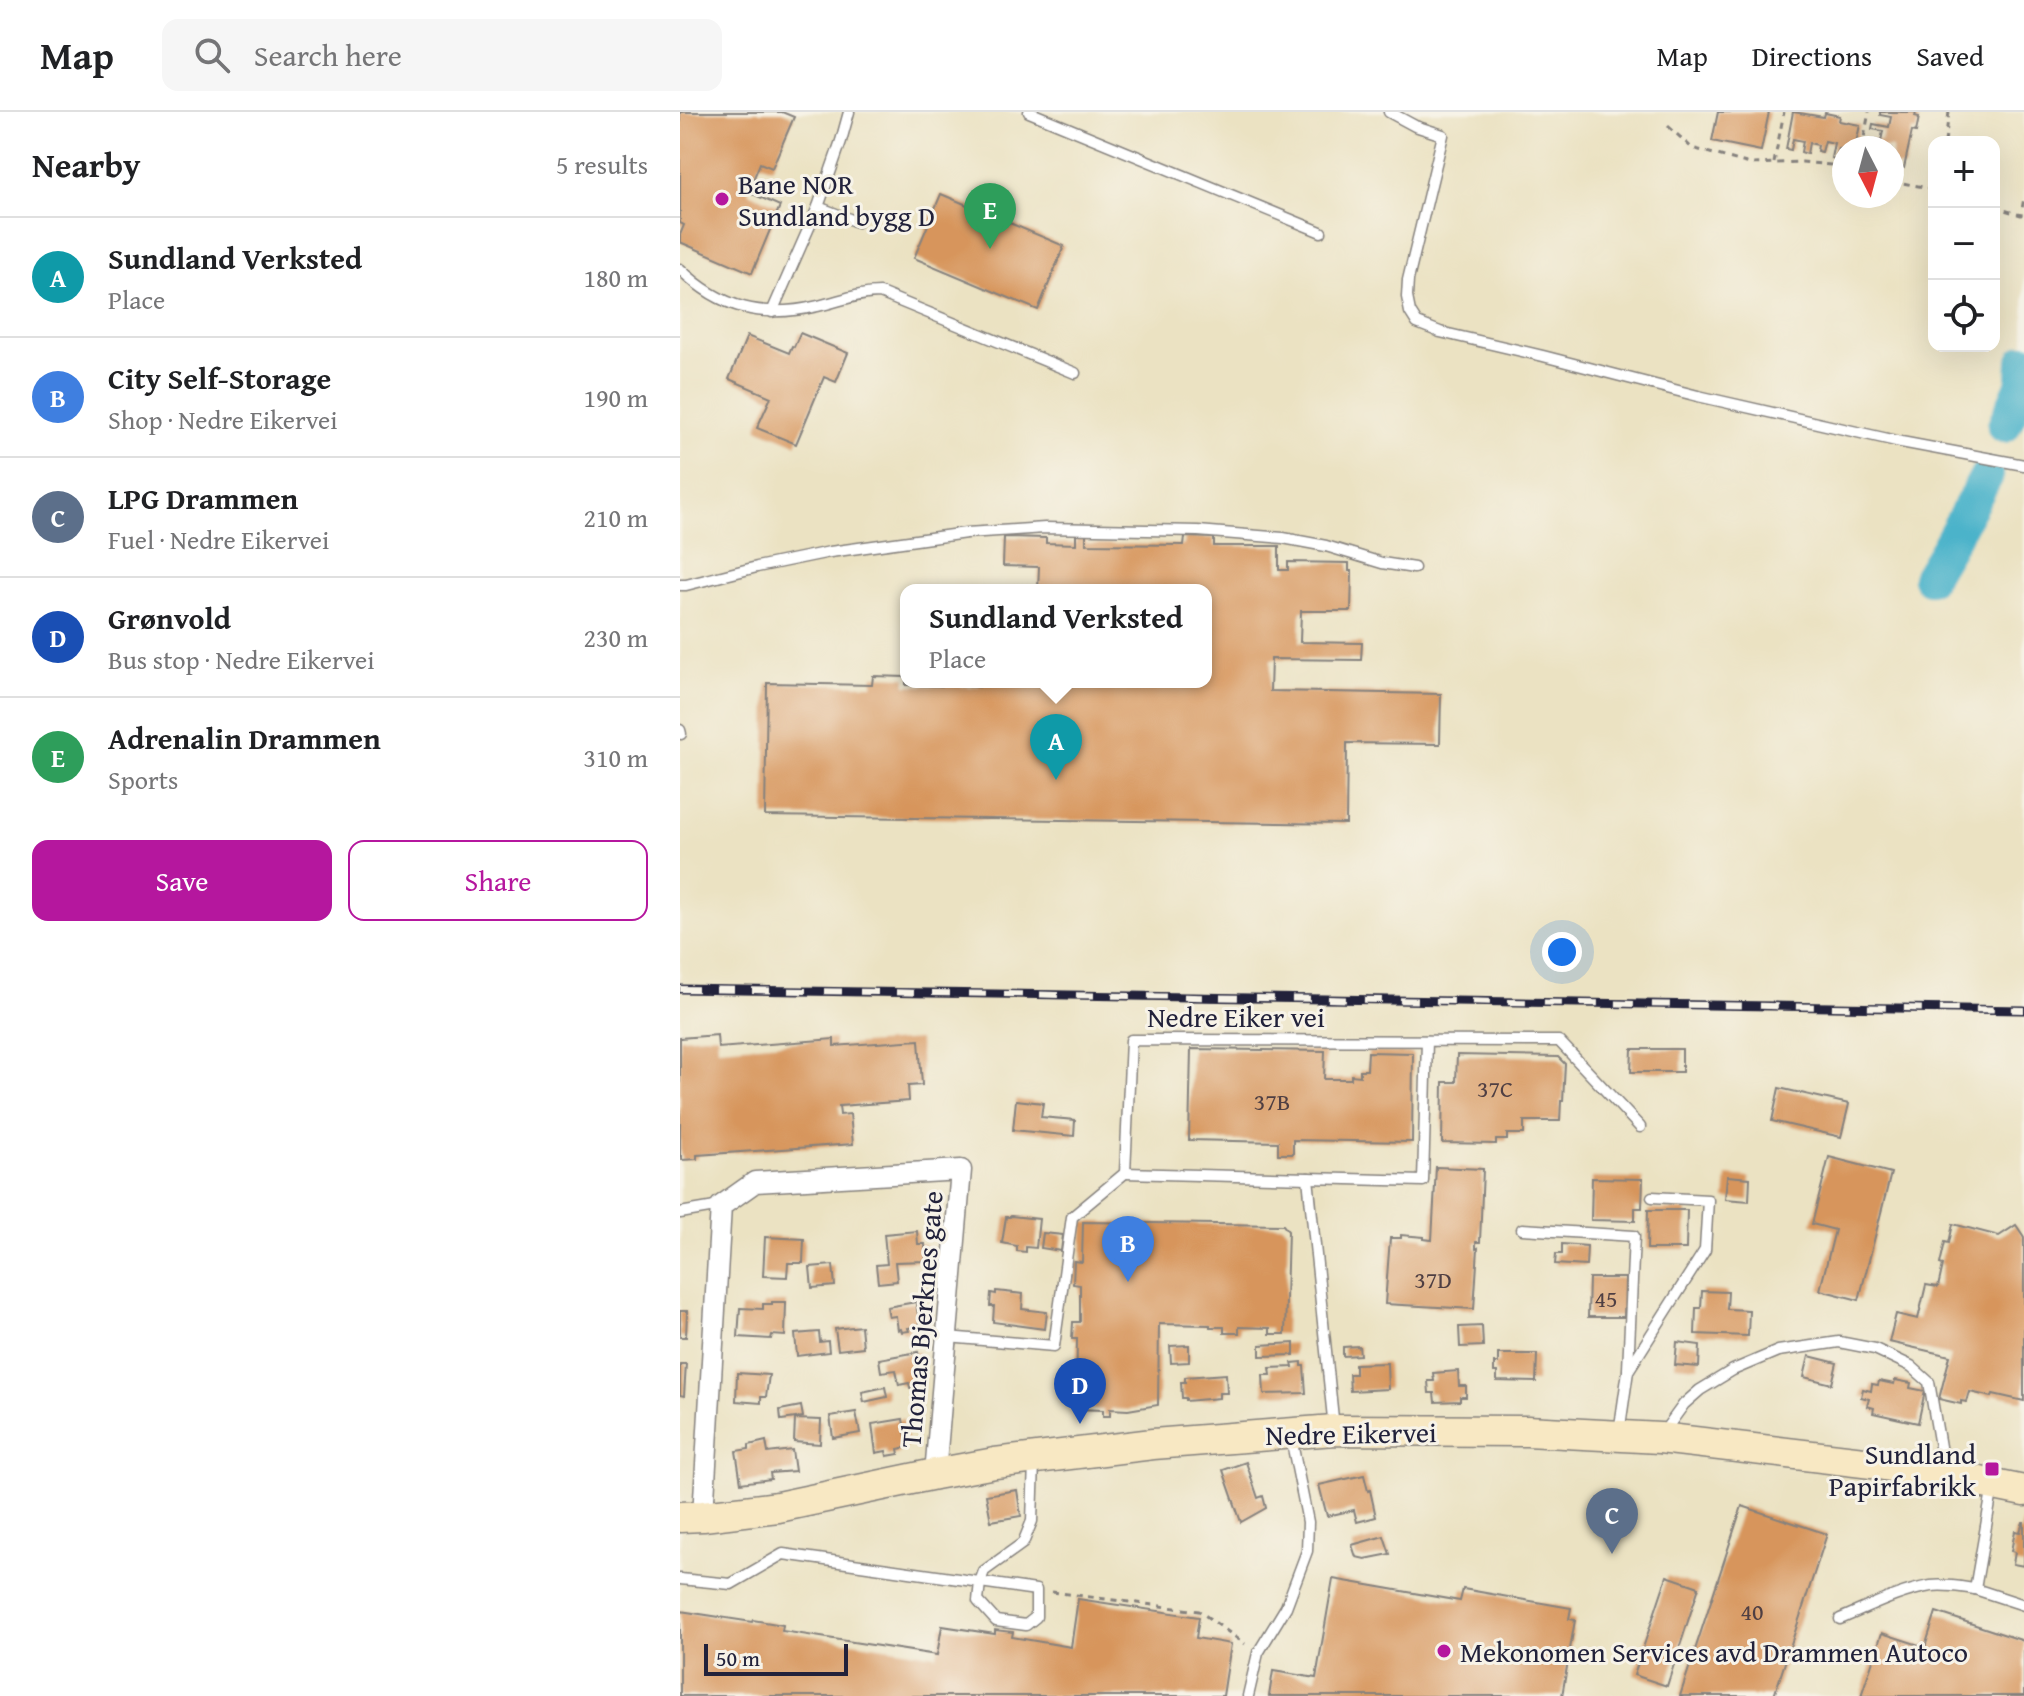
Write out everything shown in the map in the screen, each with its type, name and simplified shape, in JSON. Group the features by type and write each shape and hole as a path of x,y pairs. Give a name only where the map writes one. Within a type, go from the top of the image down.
{"main road":[{"name":"Nedre Eikervei","path":"691,1517 778,1507 935,1474 1034,1458 1153,1444 1334,1430 1527,1431 1660,1438 1872,1463 2024,1491"}],"street":[{"name":"Thomas Bjerknes gate","path":"721,1206 755,1182 961,1170 935,1474"},
{"path":"691,1517 721,1206"}],"lane":[{"path":"772,312 818,207 849,112"},
{"path":"1029,112 1321,232"},
{"path":"1389,112 1415,126 1443,135 1408,280 1410,312 1417,323 1440,332 1698,396 1901,442 2024,465"},
{"path":"818,207 857,222"},
{"path":"680,269 711,295 753,311 794,310 863,293 880,293 1075,373"},
{"path":"680,585 830,552 966,533 1045,528 1198,531 1283,538 1414,568"},
{"name":"Nedre Eiker vei","path":"1125,1173 1131,1040 1559,1041 1640,1127"},
{"path":"947,1337 1054,1346 1072,1217 1125,1173 1423,1181 1427,1041"},
{"path":"1308,1178 1334,1430"},
{"path":"1628,1371 1705,1250 1708,1200 1652,1197"},
{"path":"680,1213 721,1206"},
{"path":"1522,1229 1634,1236 1628,1371 1619,1435"},
{"path":"1660,1438 1684,1404 1733,1370 1778,1351 1839,1342 1875,1349 1911,1366 1929,1382 1945,1475"},
{"path":"1248,1696 1258,1653 1286,1607 1307,1551 1308,1522 1290,1432"},
{"path":"680,1579 731,1584 783,1554 980,1582 1036,1590 1036,1617 1026,1625 996,1621 978,1601 980,1582 984,1571 1023,1543 1032,1521 1034,1458"},
{"path":"1975,1589 1993,1484"},
{"path":"1840,1619 1911,1590 1933,1586 1975,1589 2024,1605"}],"path":[{"path":"1774,163 1784,112"},
{"path":"1864,136 1869,112"},
{"path":"1946,136 1949,112"},
{"path":"1668,126 1692,148 1750,164 1802,162 1832,165"},
{"path":"1904,183 1928,188"},
{"path":"1997,208 2021,215 2024,198"},
{"path":"1036,1590 1199,1611 1258,1653"}],"building":[{"name":"Bane NOR Sundland bygg D","path":"680,112 782,112 794,117 772,168 760,163 748,192 780,206 752,273 680,242 684,225 680,223"},
{"path":"1718,112 1769,112 1761,151 1712,141"},
{"path":"1793,112 1824,117 1825,113 1840,116 1839,121 1860,125 1858,136 1832,136 1832,143 1825,141 1822,152 1817,151 1818,145 1809,143 1807,154 1801,152 1803,141 1793,139 1791,150 1786,149"},
{"path":"1880,112 1916,112 1915,116 1919,117 1916,132 1912,131 1904,168 1904,136 1882,136 1883,131 1872,129 1873,124 1889,127 1891,117 1880,115"},
{"path":"941,194 1064,246 1038,310 914,258"},
{"path":"800,333 848,353 836,382 824,377 796,444 757,428 771,397 729,379 747,336 789,353"},
{"path":"1076,534 1086,534 1086,544 1184,545 1185,537 1214,538 1214,546 1279,546 1279,570 1288,570 1288,562 1349,563 1349,571 1352,571 1351,611 1301,611 1300,642 1362,643 1361,660 1271,659 1270,691 1441,694 1440,744 1347,743 1346,824 765,816 767,683 872,685 873,676 900,677 900,688 1212,688 1212,584 1038,584 1039,567 1003,566 1004,537 1046,538 1046,543 1076,544"},
{"path":"717,1035 718,1048 834,1039 834,1046 919,1040 922,1085 908,1086 909,1101 839,1106 840,1115 850,1114 853,1144 697,1155 697,1159 682,1160 680,1038"},
{"path":"1191,1049 1325,1051 1324,1079 1360,1076 1360,1070 1367,1070 1368,1052 1413,1053 1412,1142 1293,1140 1293,1154 1278,1154 1278,1142 1189,1140"},
{"path":"1632,1049 1682,1049 1682,1072 1631,1072"},
{"path":"1457,1055 1558,1057 1565,1064 1560,1121 1524,1121 1524,1134 1507,1134 1507,1140 1496,1140 1496,1144 1442,1143 1443,1082 1456,1082"},
{"path":"1779,1088 1849,1104 1841,1137 1772,1121"},
{"path":"1016,1100 1043,1103 1041,1117 1075,1120 1074,1136 1013,1130"},
{"path":"1829,1157 1891,1173 1859,1300 1820,1290 1835,1230 1812,1224"},
{"path":"1436,1167 1483,1169 1474,1309 1385,1304 1390,1238 1401,1238 1401,1235 1432,1240"},
{"path":"1727,1176 1750,1178 1749,1201 1725,1199"},
{"path":"1592,1178 1643,1179 1642,1208 1635,1208 1635,1221 1591,1220"},
{"path":"1648,1210 1687,1210 1686,1249 1647,1249"},
{"path":"1006,1217 1039,1219 1036,1248 1026,1247 1026,1252 1017,1251 1017,1246 1002,1243"},
{"path":"1083,1222 1283,1225 1288,1231 1285,1334 1270,1334 1270,1328 1239,1327 1239,1333 1224,1333 1224,1327 1210,1325 1159,1324 1158,1405 1128,1410 1110,1409 1110,1416 1103,1416 1103,1410 1076,1409 1077,1339 1072,1339 1073,1322 1080,1322 1080,1285 1073,1284 1074,1261 1082,1262"},
{"path":"1953,1224 1999,1236 2016,1225 2024,1237 2024,1401 1970,1392 1967,1402 1961,1401 1961,1404 1939,1399 1950,1356 1889,1342 1896,1314 1918,1319 1926,1285 1938,1287 1945,1242 1949,1243"},
{"path":"917,1231 918,1244 925,1244 926,1261 895,1262 897,1281 878,1283 876,1265 887,1264 884,1234"},
{"path":"1043,1233 1063,1235 1061,1251 1041,1248"},
{"path":"765,1237 804,1239 803,1263 788,1263 787,1277 763,1276"},
{"path":"1562,1244 1587,1246 1586,1266 1555,1264 1556,1254 1562,1254"},
{"path":"833,1265 835,1286 812,1288 810,1267"},
{"path":"1589,1278 1625,1278 1624,1317 1588,1317"},
{"path":"996,1291 1023,1294 1022,1309 1047,1312 1045,1329 993,1322 991,1293 996,1294"},
{"path":"1702,1291 1728,1292 1727,1309 1749,1310 1748,1336 1695,1334 1696,1308 1701,1308"},
{"path":"786,1302 785,1336 772,1335 771,1339 738,1337 740,1308 763,1309 763,1304"},
{"path":"916,1302 920,1326 908,1328 909,1331 898,1330 896,1316 889,1317 887,1307"},
{"path":"680,1311 687,1311 686,1337 680,1337"},
{"path":"861,1326 863,1347 838,1350 835,1329"},
{"path":"1482,1326 1483,1346 1460,1347 1459,1327"},
{"path":"819,1332 820,1342 828,1341 829,1352 797,1356 795,1334"},
{"path":"1677,1342 1700,1345 1699,1367 1675,1365"},
{"path":"1294,1343 1294,1355 1260,1356 1260,1345"},
{"path":"1189,1345 1189,1362 1171,1363 1170,1346"},
{"path":"1359,1346 1360,1355 1343,1356 1343,1347"},
{"path":"918,1352 924,1386 910,1388 909,1383 899,1385 896,1370 881,1372 879,1359"},
{"path":"1498,1354 1537,1354 1536,1382 1497,1381 1494,1363 1498,1363"},
{"path":"1809,1356 1837,1363 1832,1384 1804,1377"},
{"path":"1302,1362 1306,1393 1264,1394 1263,1375 1271,1375 1270,1368 1293,1367 1292,1363"},
{"path":"1387,1363 1388,1389 1350,1391 1349,1374 1355,1374 1355,1364"},
{"path":"680,1364 686,1364 684,1396 680,1395"},
{"path":"1458,1371 1459,1386 1466,1386 1466,1397 1460,1397 1460,1401 1435,1402 1434,1393 1429,1393 1428,1381 1434,1381 1433,1373"},
{"path":"737,1373 769,1375 766,1397 761,1397 761,1403 736,1401"},
{"path":"1226,1374 1227,1393 1219,1393 1219,1398 1186,1401 1182,1398 1181,1382 1185,1382 1185,1377"},
{"path":"1895,1380 1911,1383 1910,1388 1925,1391 1918,1423 1873,1413 1874,1408 1867,1406 1869,1399 1861,1397 1863,1389 1871,1391 1872,1384 1878,1385 1879,1381 1894,1384"},
{"path":"885,1387 887,1397 864,1402 862,1392"},
{"path":"801,1406 803,1417 781,1420 780,1410"},
{"path":"856,1412 860,1433 833,1438 830,1416"},
{"path":"795,1419 821,1420 820,1444 794,1442"},
{"path":"903,1419 908,1447 898,1449 899,1454 887,1456 886,1451 876,1453 872,1424"},
{"path":"766,1441 768,1453 792,1450 795,1471 770,1473 771,1479 741,1483 736,1451"},
{"path":"1246,1462 1258,1498 1263,1496 1266,1508 1241,1522 1223,1470"},
{"path":"1364,1475 1376,1517 1357,1522 1354,1510 1327,1516 1319,1485"},
{"path":"1017,1490 1021,1516 991,1521 986,1495"},
{"path":"1742,1506 1827,1534 1774,1696 1680,1696"},
{"path":"2023,1522 2024,1566 2013,1564 2015,1552 2011,1551 2015,1531 2020,1532"},
{"path":"1384,1536 1390,1554 1365,1559 1356,1557 1352,1545"},
{"path":"1667,1576 1699,1587 1667,1686 1634,1675"},
{"path":"1333,1579 1460,1601 1463,1589 1571,1608 1569,1619 1575,1620 1562,1696 1269,1696 1273,1671 1316,1678"},
{"path":"1078,1599 1199,1617 1196,1638 1231,1644 1223,1696 680,1696 680,1611 783,1625 782,1631 937,1655 942,1626 995,1634 995,1630 1013,1632 1012,1637 1071,1647"},
{"path":"1936,1612 2024,1641 2024,1696 1861,1696 1882,1633 1925,1647"}],"waterway":[{"path":"2004,426 2023,383 2024,361"},
{"path":"1929,578 1987,475"}],"railway":[{"path":"680,989 2024,1010"}],"place":[{"name":"Bane NOR Sundland bygg D","path":"722,199"},
{"name":"Adrenalin Drammen","path":"990,249"},
{"name":"Sundland Verksted","path":"1056,780"},
{"name":"City Self-Storage","path":"1128,1282"},
{"name":"Grønvold","path":"1080,1424"},
{"name":"Sundland Papirfabrikk","path":"1992,1469"},
{"name":"LPG Drammen","path":"1612,1554"},
{"name":"Mekonomen Services avd Drammen Autoco","path":"1444,1651"}]}
